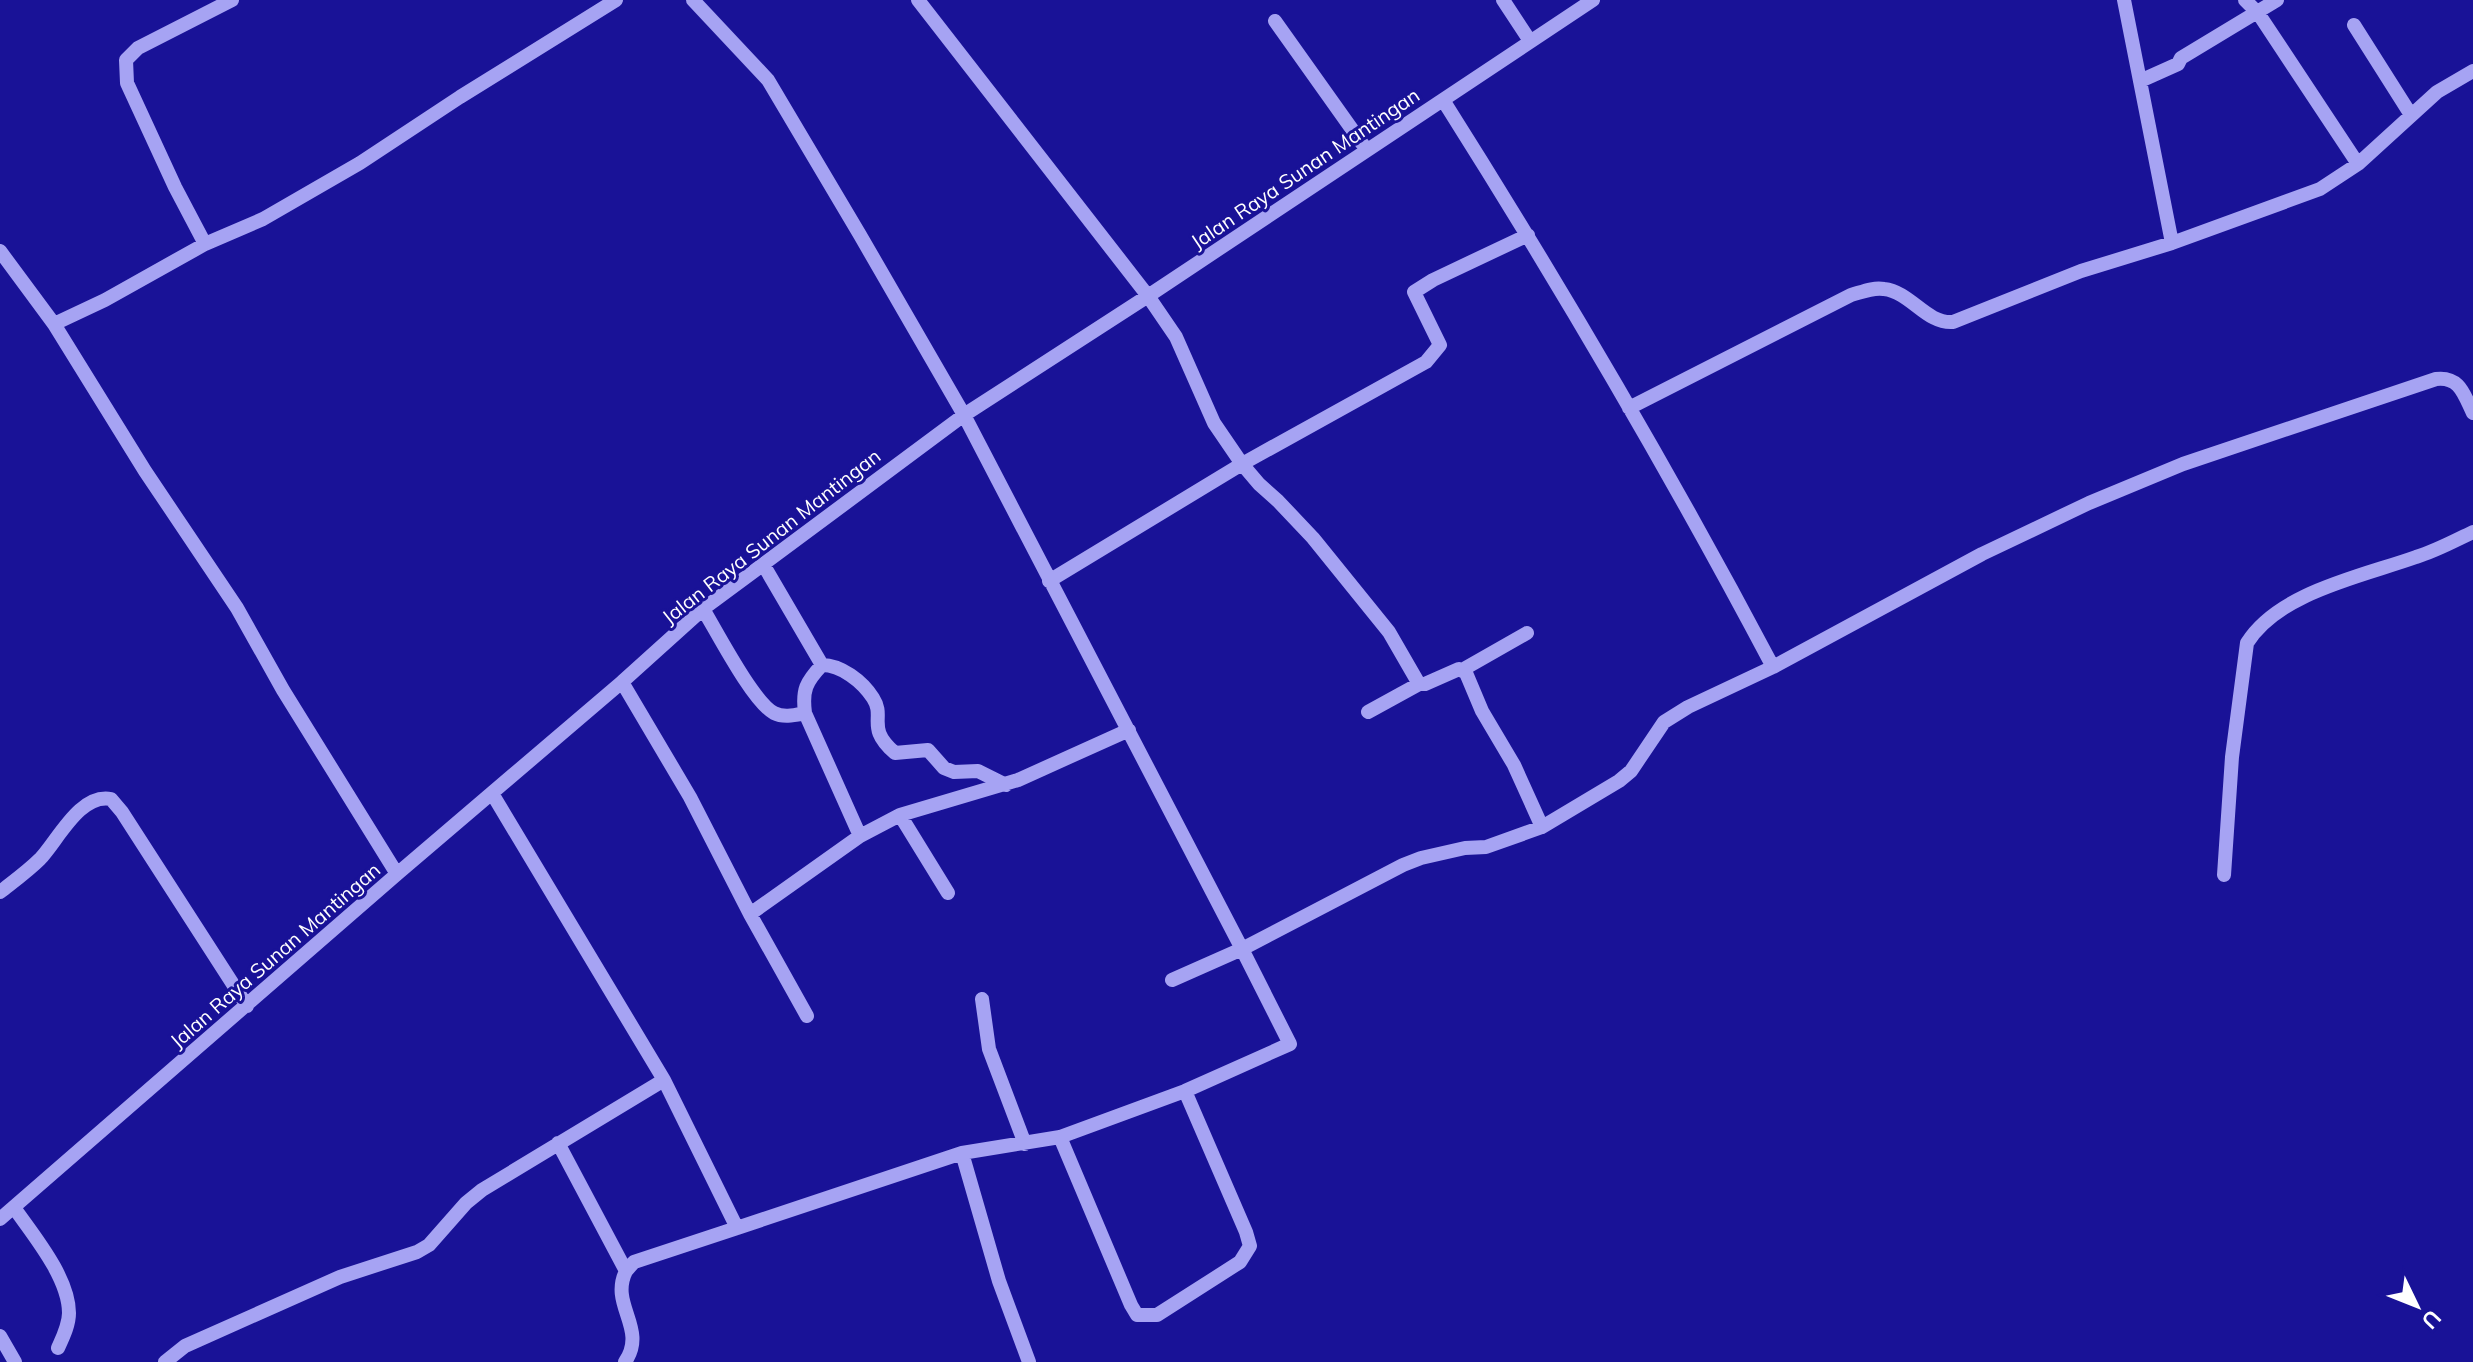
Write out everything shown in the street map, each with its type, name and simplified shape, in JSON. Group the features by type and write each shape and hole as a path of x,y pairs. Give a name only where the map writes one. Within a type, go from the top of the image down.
{"street":[{"path":"205,244 128,87 125,63 127,57 138,48 232,0"},
{"path":"54,324 105,300 205,244 263,219 360,163 616,0"},
{"path":"625,1362 633,1349 634,1337 620,1293 626,1271 634,1262 962,1153 1060,1137 1185,1091 1290,1044 964,415 768,80 693,0"},
{"path":"918,0 1148,296 1176,337 1214,423 1242,464 1313,538 1380,620 1419,684"},
{"path":"1503,0 1530,41"},
{"name":"Jalan Raya Sunan Mantingan","path":"0,1219 397,874 493,795 703,609 964,415 1593,0"},
{"path":"2124,0 2172,243"},
{"path":"2245,0 2258,13 2358,164"},
{"path":"2140,81 2178,64 2181,58 2277,0"},
{"path":"1275,21 1366,149"},
{"path":"2354,25 2411,115"},
{"path":"1629,408 1851,295 1882,288 1895,292 1936,320 1953,322 2081,271 2172,243 2320,189 2358,164 2437,92 2473,71"},
{"path":"1443,100 1528,235 1699,528 1773,667"},
{"path":"1049,581 1242,464 1426,362 1440,345 1414,292 1528,235"},
{"path":"0,251 54,324 145,471 237,608 283,690 397,874"},
{"path":"1172,980 1242,949 1403,865 1465,848 1486,847 1542,827 1631,771 1664,722 1982,554 2089,503 2183,464 2436,379 2457,382 2473,413"},
{"path":"2224,875 2232,757 2247,643 2254,632 2305,596 2421,556 2473,532"},
{"path":"763,564 822,665 841,669 874,699 876,729 893,752 928,750 944,768 954,772 978,771 1006,785"},
{"path":"703,609 757,696 771,711 787,716 805,713"},
{"path":"1368,712 1419,684 1462,670 1527,633"},
{"path":"822,665 805,682 805,713 860,836"},
{"path":"1462,670 1470,678 1482,711 1514,765 1542,827"},
{"path":"622,682 690,797 807,1016"},
{"path":"750,914 860,836 900,815 1006,785 1129,730"},
{"path":"493,795 664,1080 737,1228"},
{"path":"0,892 42,857 80,811 96,799 111,799 247,1006"},
{"path":"900,815 948,893"},
{"path":"982,999 989,1049 1025,1144"},
{"path":"165,1362 185,1346 326,1283 429,1245 466,1203 482,1190 664,1080"},
{"path":"1060,1137 1131,1305 1137,1315 1157,1315 1240,1262 1250,1246 1185,1091"},
{"path":"558,1143 626,1271"},
{"path":"962,1153 999,1281 1029,1362"},
{"path":"15,1209 42,1246 64,1288 69,1312 65,1334 58,1348"},
{"path":"0,1336 15,1362"}]}
